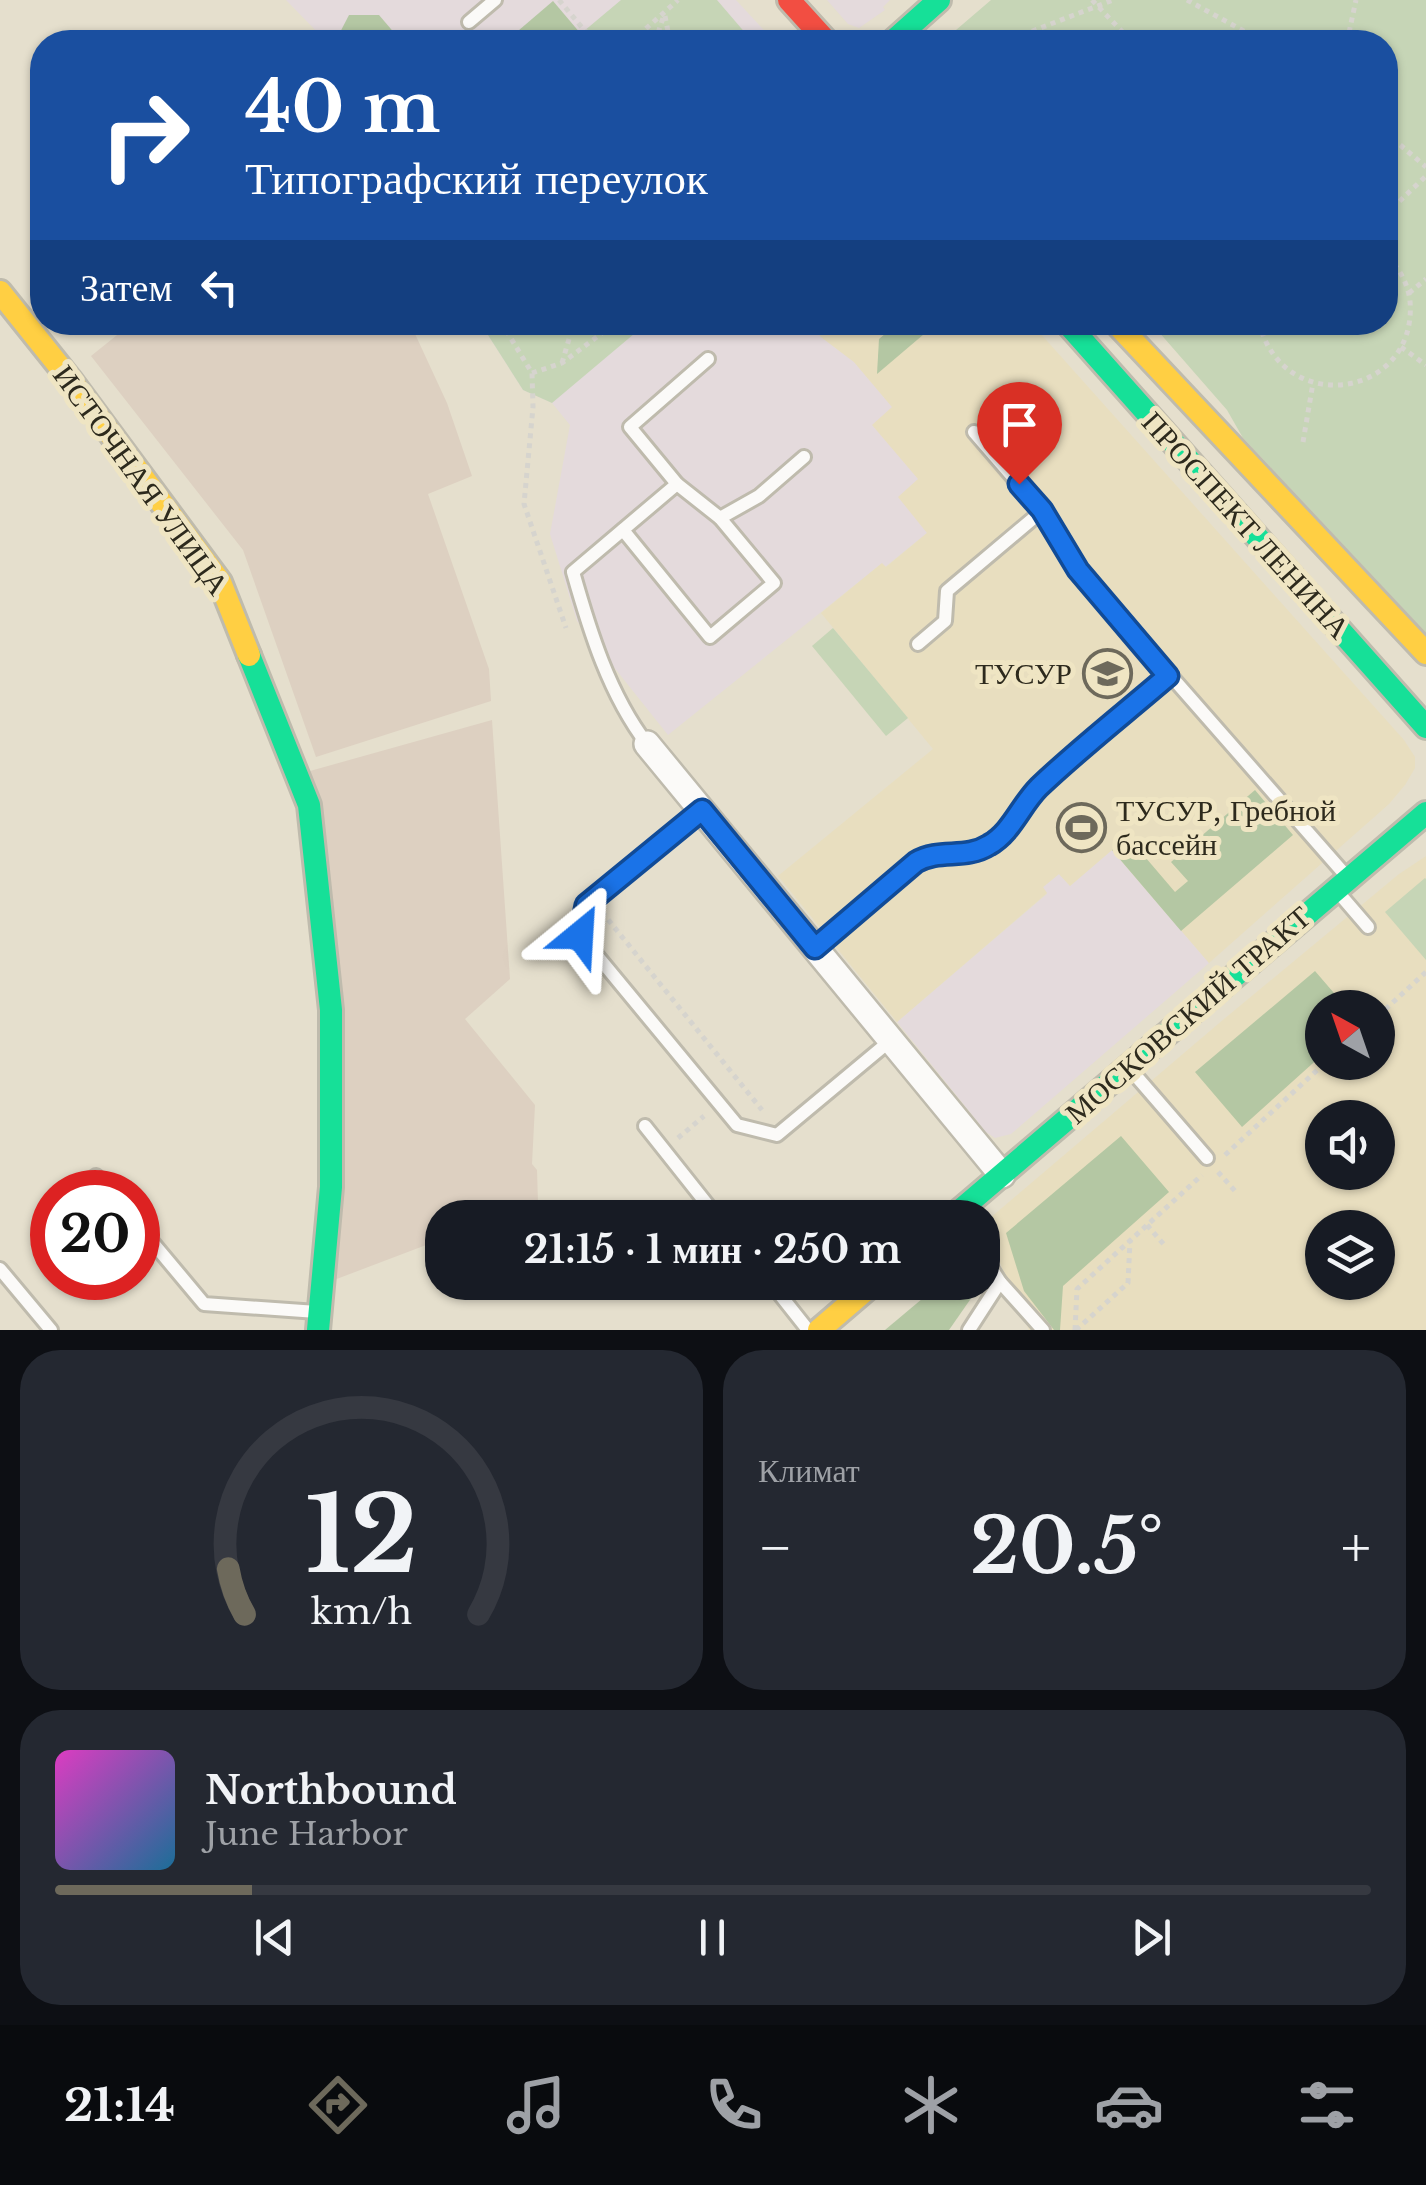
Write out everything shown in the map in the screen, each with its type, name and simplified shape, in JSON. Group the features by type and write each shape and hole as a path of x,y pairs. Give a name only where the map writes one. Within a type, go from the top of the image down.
{"main road":[{"path":"789,0 815,30"},
{"path":"906,30 940,0"},
{"name":"ИСТОЧНАЯ УЛИЦА","path":"0,292 30,330"},
{"name":"ИСТОЧНАЯ УЛИЦА","path":"34,335 220,582 309,804 332,1010 331,1187 319,1321"},
{"name":"ПРОСПЕКТ ЛЕНИНА","path":"1078,335 1426,727"},
{"name":"ПРОСПЕКТ ЛЕНИНА","path":"1127,335 1426,653"},
{"name":"МОСКОВСКИЙ ТРАКТ","path":"974,1200 1426,813"},
{"path":"819,1330 854,1300"}],"street":[{"path":"648,744 1002,1174"}],"lane":[{"path":"469,22 495,0"},
{"path":"622,530 710,636 774,583 720,518 678,484 630,428 708,359"},
{"path":"974,432 1042,510 1078,570 1341,884 1368,926"},
{"path":"720,518 759,496 804,457"},
{"path":"648,744 625,715 588,624 573,572 678,484"},
{"path":"918,644 945,621 947,591 1042,510"},
{"path":"815,948 916,862 928,855 976,853 994,843 1040,787 1168,676"},
{"path":"702,810 586,905 580,935 737,1125 777,1134 891,1040"},
{"path":"1128,1067 1210,1162"},
{"path":"645,1126 704,1200"},
{"path":"160,1251 204,1304 319,1321"},
{"path":"0,1269 51,1330"},
{"path":"1000,1282 1043,1330"},
{"path":"784,1300 808,1330"},
{"path":"969,1330 988,1300"}],"path":[{"path":"559,0 584,30"},
{"path":"645,30 678,0"},
{"path":"1031,30 1094,2 1113,0"},
{"path":"1187,0 1242,30"},
{"path":"1349,30 1356,0"},
{"path":"1094,2 1121,30"},
{"path":"659,30 664,12"},
{"path":"664,12 668,30"},
{"path":"1398,143 1426,166"},
{"path":"1398,203 1426,176"},
{"path":"1263,335 1284,368 1313,383 1330,386 1364,380 1378,372 1401,346 1409,320 1409,293 1398,270"},
{"path":"1409,293 1426,279"},
{"path":"509,335 532,373 533,408 524,504 567,630 588,624"},
{"path":"562,363 570,335"},
{"path":"532,373 562,363 600,335"},
{"path":"1401,346 1426,365"},
{"path":"1303,442 1313,383"},
{"path":"599,908 768,1118"},
{"path":"1395,1000 1426,972"},
{"path":"1075,1330 1076,1288 1210,1162 1305,1080"},
{"path":"665,1150 720,1104"},
{"path":"1210,1162 1236,1192"},
{"path":"1147,1225 1166,1247"},
{"path":"1075,1330 1128,1283 1130,1240"}],"shaded area":[{"path":"286,0 736,0 764,30 315,30"},
{"path":"827,0 890,0 883,7 885,10 859,28 848,24"},
{"path":"117,335 416,335 447,403 472,476 428,494 489,669 491,701 316,757 243,550 91,356"},
{"path":"488,335 819,335 854,362 893,408 919,479 927,533 885,567 881,564 668,735 577,621 550,534 570,425 552,403 523,390"},
{"name":"ТУСУР","path":"1042,335 1404,740 1415,757 1415,768 1389,804 1209,963 1112,850 1070,886 1059,874 1043,887 1047,893 897,1022 778,876 933,749 821,613 882,563 886,567 927,533 898,497 918,479 872,425 892,407 854,362 821,337"},
{"path":"492,720 510,979 465,1019 535,1105 532,1164 537,1170 538,1200 425,1200 425,1245 334,1280 310,771"},
{"path":"1112,850 1209,963 1011,1134 995,1138 986,1132 897,1022 1047,894 1042,888 1059,874 1070,886"},
{"path":"1426,856 1426,1330 1029,1330 1000,1263 1000,1210 1224,1019"}],"green space":[{"path":"621,0 717,0 743,30 585,30"},
{"path":"991,0 1426,0 1426,633 1243,438 1227,410 1161,335 1398,335 1398,30 956,30"},
{"path":"553,1 578,30 519,30"},
{"path":"349,15 379,15 392,30 341,30"},
{"path":"488,335 633,335 552,403 523,390"},
{"path":"884,335 923,335 877,374 879,339"},
{"path":"833,628 908,718 886,736 812,646"},
{"path":"1255,790 1293,835 1181,931 1112,850 1128,837 1175,892 1188,881 1171,862"},
{"path":"1426,879 1426,960 1385,912"},
{"path":"1315,971 1331,990 1305,990 1305,1070 1242,1127 1195,1072"},
{"path":"1121,1136 1169,1192 1063,1286 1060,1330 1054,1330 1024,1291 1006,1233"},
{"path":"921,1300 970,1300 949,1330 885,1330"}],"traffic: fast":[{"path":"905,30 939,0"},
{"path":"1078,335 1426,727"},
{"path":"249,655 309,805 331,1010 331,1187 318,1330"},
{"path":"972,1200 1426,813"}],"traffic: slow":[{"path":"0,292 30,330"},
{"path":"34,335 220,582 249,655"},
{"path":"1127,335 1426,653"},
{"path":"819,1330 854,1300"}],"traffic: jam":[{"path":"789,0 816,30"}],"place":[{"name":"ТУСУР","path":"1107,673"},
{"name":"ТУСУР, Гребной бассейн","path":"1081,827"}],"route":[{"path":"580,935 586,905 702,810 815,948 916,862 928,855 976,853 994,843 1040,787 1168,676 1078,570 1042,510 1019,484"}]}
